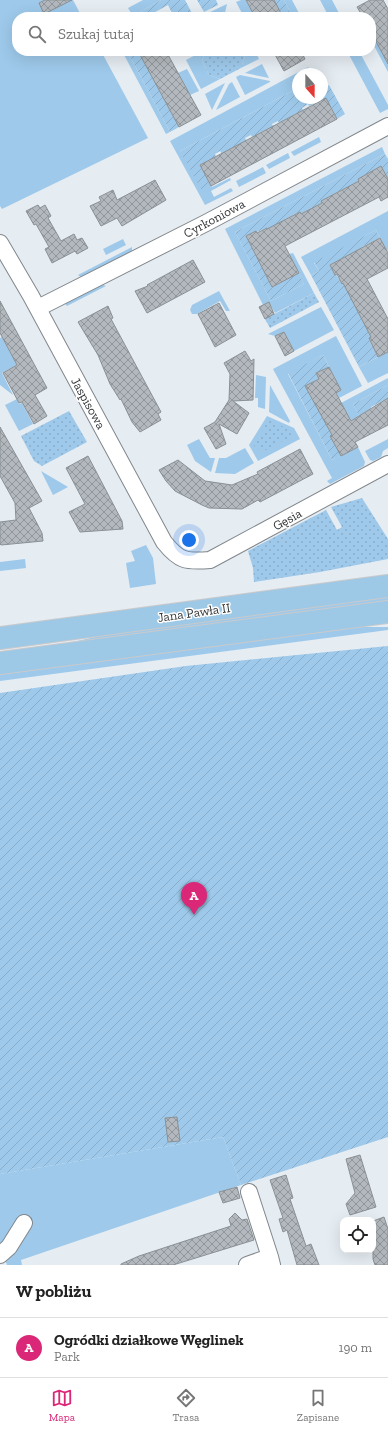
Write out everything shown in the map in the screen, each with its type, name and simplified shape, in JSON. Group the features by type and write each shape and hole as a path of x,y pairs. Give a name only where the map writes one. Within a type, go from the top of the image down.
{"main road":[{"name":"Jana Pawła II","path":"0,638 388,586"},
{"name":"Jana Pawła II","path":"0,664 388,612"}],"street":[{"name":"Cyrkoniowa","path":"38,308 206,223 388,126"},
{"name":"Jaspisowa","path":"0,242 38,308 164,542 173,554 182,560"},
{"name":"Gęsia","path":"182,560 210,560 388,464"},
{"path":"247,1265 271,1261 249,1192"},
{"path":"0,1255 9,1247 24,1223"}],"shaded area":[{"path":"0,0 73,0 79,12 12,12 12,56 104,56 148,138 2,209 0,206"},
{"path":"143,0 161,0 140,12 130,12 128,8"},
{"path":"161,0 185,0 191,12 172,12 168,5 155,12 140,12"},
{"path":"197,0 216,0 218,5 204,12"},
{"path":"246,0 252,12 241,12 236,2"},
{"path":"274,0 284,0 290,12 280,12"},
{"path":"284,0 292,0 298,12 290,12"},
{"path":"320,0 332,0 338,12 326,12"},
{"path":"227,4 225,12 210,12"},
{"path":"376,39 388,64 388,72 376,49"},
{"path":"125,56 130,56 170,132 166,134"},
{"path":"130,56 141,56 179,127 170,132"},
{"path":"194,56 204,56 202,61 209,75 220,79 201,89 186,60"},
{"path":"204,56 245,56 241,68 220,79 209,75 202,61"},
{"path":"245,56 258,56 259,59 241,68"},
{"path":"350,56 362,56 388,105 388,109 380,113"},
{"path":"262,64 269,78 245,73"},
{"path":"187,69 199,91 190,95 178,73"},
{"path":"240,75 270,82 245,95 236,77"},
{"path":"292,76 292,91 180,151 212,187 230,178 231,180 211,191 214,197 231,188 233,191 205,205 170,141"},
{"path":"232,82 240,97 216,110 229,84"},
{"path":"225,83 212,110 205,94"},
{"path":"328,86 345,114 337,119 328,102"},
{"path":"292,91 292,104 308,104 302,108 303,110 279,123 278,121 272,124 273,126 252,137 251,135 245,138 247,141 222,154 220,151 215,154 216,157 200,165 211,186 202,191 180,151"},
{"path":"319,137 321,142 294,156 291,152"},
{"path":"382,147 385,154 235,232 271,301 304,284 289,254 293,253 314,293 275,313 269,303 263,305 225,229"},
{"path":"288,153 290,158 269,169 266,165"},
{"path":"385,154 388,159 388,179 381,167 358,179 360,183 349,186 301,214 299,212 277,224 269,231 267,228 246,236 272,287 299,273 304,284 271,301 235,232"},
{"path":"263,167 266,173 239,187 236,181"},
{"path":"388,211 387,251 376,230 314,263 319,271 311,275 301,257"},
{"path":"376,230 380,238 362,247 363,250 330,265 342,284 346,282 374,336 369,339 378,357 359,367 311,275 319,271 314,262"},
{"path":"123,239 126,245 106,255 103,249"},
{"path":"132,247 132,253 82,278 78,275"},
{"path":"100,284 106,286 67,306 63,302"},
{"path":"219,291 230,311 226,311 220,301 197,314 192,314 190,310 192,305"},
{"path":"314,293 319,302 270,328 265,319"},
{"path":"321,307 334,330 294,351 284,332 275,336 268,334"},
{"path":"336,336 362,386 339,398 336,392 341,390 323,355 288,374 332,460 358,447 365,462 364,466 330,484 327,481 332,478 273,369"},
{"path":"2,337 17,365 2,373 13,395 0,385 0,338"},
{"path":"388,352 388,373 368,383 359,367"},
{"path":"323,355 329,367 316,373 319,379 305,386 334,434 331,436 341,456 332,460 288,373"},
{"path":"256,375 266,377 265,409 258,407 258,398 255,398"},
{"path":"388,378 388,385 353,404 359,416 351,421 341,403"},
{"path":"270,385 290,421 289,423 269,412"},
{"path":"388,385 388,398 371,407 371,410 359,416 353,404"},
{"path":"17,399 19,404 22,403 33,424 19,431 5,405"},
{"path":"69,411 87,442 42,466 34,461 21,436"},
{"path":"267,416 294,428 300,439 258,461 249,445"},
{"path":"269,419 289,430 292,436 262,452 254,446"},
{"path":"199,439 210,458 215,458 211,472 195,461 187,445"},
{"path":"388,439 388,448 383,451 381,457 373,461 370,460 365,451"},
{"path":"245,448 254,463 235,474 215,473 219,458 226,458"},
{"path":"41,471 68,487 53,495"},
{"path":"362,498 388,539 388,559 320,572 254,582 253,568 248,551 326,510 337,530 342,527 331,507"},
{"path":"146,545 153,558 156,584 130,588 126,563 135,561 131,551"},
{"path":"25,559 26,568 0,571 0,562"},
{"path":"388,595 388,605 60,645 121,631"},
{"path":"334,627 388,627 388,630 0,681 0,671"},
{"path":"388,646 388,1137 241,1185 223,1137 0,1174 0,693 186,666"},
{"path":"223,1137 241,1185 21,1260 22,1265 7,1265 0,1246 0,1174"}],"building":[{"path":"45,0 72,0 48,12 43,12 39,3"},
{"path":"246,0 274,0 280,12 252,12"},
{"path":"370,0 383,0 388,9 388,64 376,41 376,12 360,12 357,7"},
{"path":"141,56 169,56 201,115 179,127"},
{"path":"276,56 304,56 305,59 284,71"},
{"path":"328,102 337,119 211,186 200,165 315,104 328,104"},
{"path":"381,166 388,179 388,197 381,201 379,197 285,246 299,273 272,287 246,236 256,231 257,233 267,229 300,212 301,214 322,203 321,201 359,181 358,179"},
{"path":"155,180 166,200 122,226 117,218 101,226 90,206 101,201 99,197 113,190 117,200"},
{"path":"38,205 40,208 45,205 51,216 48,218 61,241 74,234 77,240 82,238 88,248 77,254 75,251 52,263 45,249 49,247 36,224 34,225 26,211"},
{"path":"380,238 388,253 388,268 367,279 388,319 388,352 378,357 369,338 371,337 343,283 342,284 337,274 335,275 330,265"},
{"path":"193,260 205,282 147,313 135,291 148,286 147,285"},
{"path":"0,301 47,388 35,395 47,416 34,424 22,402 19,403 3,373 17,365 0,333"},
{"path":"269,302 274,314 265,319 259,307"},
{"path":"219,303 236,335 215,347 198,314"},
{"path":"108,306 113,318 111,319 161,412 158,414 161,420 140,432 132,422 121,399 120,400 110,384 98,355 78,322"},
{"path":"284,332 294,351 285,356 275,336"},
{"path":"245,351 251,361 254,359 253,400 233,401 249,413 237,434 219,424 226,444 216,449 204,428 215,422 229,400 230,374 224,363"},
{"path":"329,367 341,390 336,393 351,421 388,398 388,425 355,442 358,447 341,456 330,436 332,435 305,386 319,379 316,373"},
{"path":"0,427 42,501 29,508 42,533 43,541 0,544 0,522 16,520 15,503 0,476"},
{"path":"300,449 313,474 260,502 258,500 242,509 209,508 202,505 175,491 159,470 178,460 205,481 232,485 258,474 257,472"},
{"path":"88,456 122,521 123,529 80,532 69,512 85,504 66,468"},
{"path":"177,1117 180,1141 168,1142 165,1118"},
{"path":"360,1155 376,1207 350,1215 346,1204 355,1193 346,1159"},
{"path":"286,1175 293,1198 290,1199 306,1246 311,1244 319,1265 297,1265 287,1230 283,1232 279,1219 283,1218 270,1180"},
{"path":"237,1187 240,1198 223,1203 219,1192"},
{"path":"235,1213 242,1220 247,1219 254,1240 173,1265 121,1265 139,1256 231,1226 229,1219"},
{"path":"384,1217 388,1229 388,1265 375,1265 373,1259 373,1253 376,1253 376,1220"}],"place":[{"name":"Ogródki działkowe Węglinek","path":"194,915"}]}
